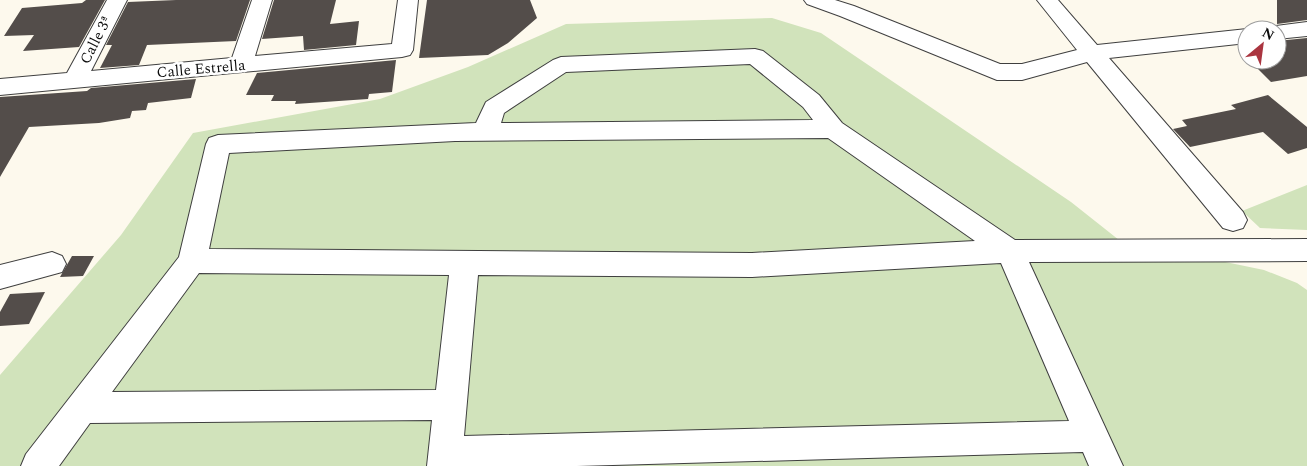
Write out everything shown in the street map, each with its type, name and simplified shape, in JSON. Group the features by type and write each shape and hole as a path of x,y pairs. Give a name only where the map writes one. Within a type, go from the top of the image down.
{"street":[{"name":"Calle 3ª","path":"75,80 116,0"},
{"path":"240,65 262,0"},
{"name":"Calle Estrella","path":"0,86 402,50 408,0"},
{"path":"814,0 847,5 997,72 1022,72 1092,53 1237,37"},
{"path":"1047,0 1233,220"},
{"path":"1292,31 1307,46"},
{"path":"485,132 494,108 561,65 755,56 811,101 832,128 1010,251 1106,466"},
{"path":"38,466 192,261 218,144 485,132 832,128"},
{"path":"192,261 752,265 1010,251 1307,250"},
{"path":"465,262 445,459 1093,436"},
{"path":"0,277 52,264"},
{"path":"83,408 450,405"}],"green space":[{"path":"772,18 821,33 1071,202 1119,240 1264,270 1297,283 1307,290 1307,466 0,466 0,375 121,235 193,133 380,99 468,67 566,24"},
{"path":"1307,185 1307,230 1260,228 1242,211"}],"building":[{"path":"86,0 105,0 79,47 23,51 34,35 4,36 22,8 82,3"},
{"path":"250,0 236,41 147,45 139,65 100,68 112,45 106,45 128,2"},
{"path":"274,0 336,0 330,24 359,21 356,45 304,50 303,36 262,39"},
{"path":"427,0 530,0 537,18 508,43 488,55 419,58"},
{"path":"1277,0 1307,0 1307,20 1287,23 1287,20 1277,20"},
{"path":"1307,38 1307,76 1271,82 1259,70 1287,70 1287,40"},
{"path":"396,60 392,92 369,94 368,99 295,104 296,101 271,101 274,95 246,95 257,73"},
{"path":"196,79 191,98 148,103 146,110 132,111 130,118 99,123 29,127 0,177 0,97 87,91 91,88"},
{"path":"1268,95 1307,127 1307,148 1288,154 1263,132 1190,147 1173,129 1187,126 1182,120 1236,109 1231,105"},
{"path":"72,256 94,256 83,276 60,277"},
{"path":"45,292 29,324 0,326 0,312 10,294"}]}
